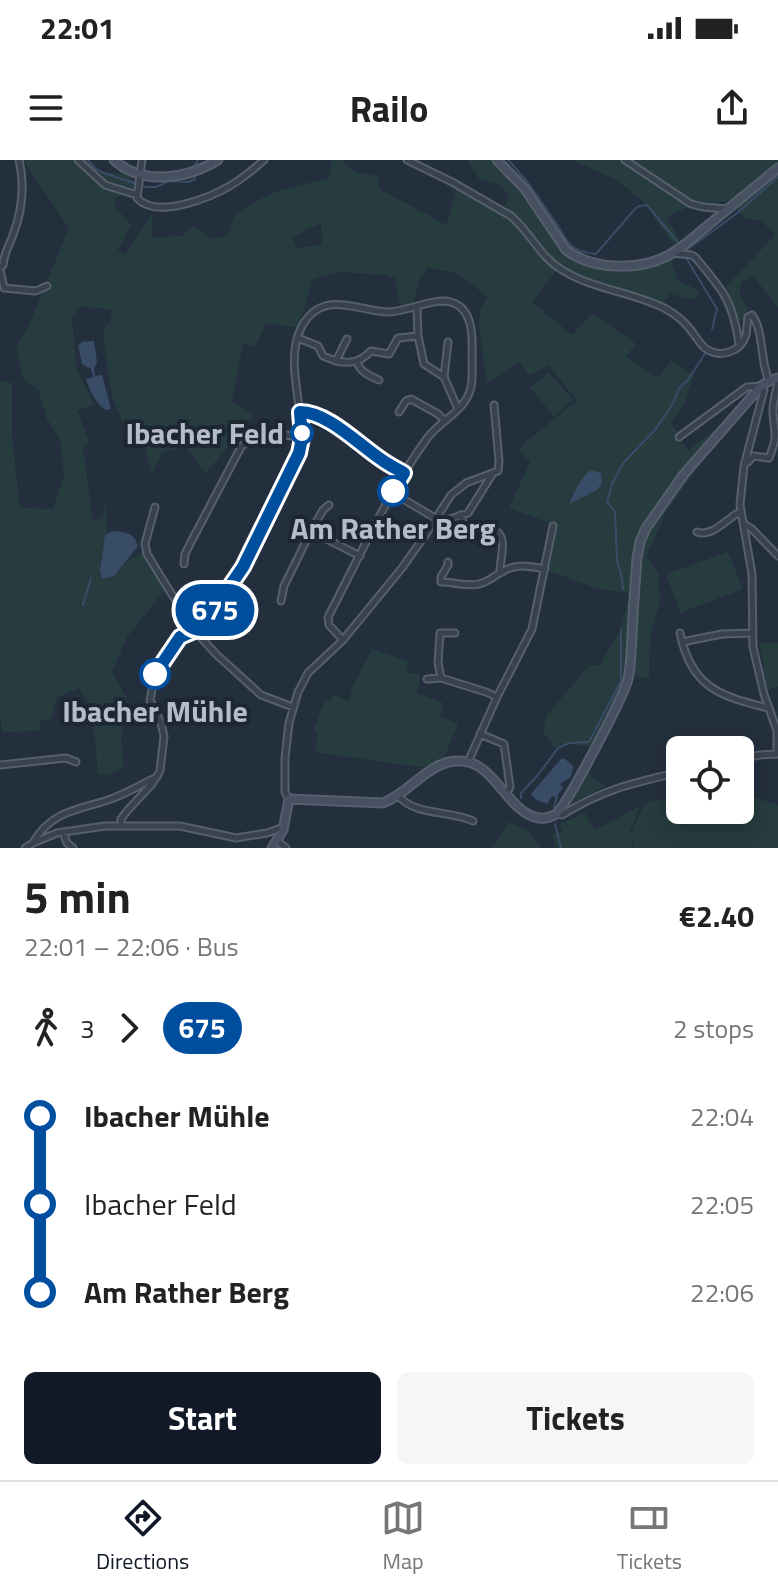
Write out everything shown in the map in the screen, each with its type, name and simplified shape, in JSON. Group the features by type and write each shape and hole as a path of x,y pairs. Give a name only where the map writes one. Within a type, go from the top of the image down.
{"main road":[{"path":"114,160 126,169 138,185 195,172 218,160"},
{"path":"497,160 532,199 562,245 576,256 599,264 620,266 646,263 671,254 778,168"},
{"path":"274,845 284,827 289,799 379,804 398,795 436,766 455,761 468,762 486,772 522,810 535,818 555,814 570,793 626,687 637,558 643,535 684,474 761,386 775,380"}],"street":[{"path":"19,160 20,211 0,269 4,288 36,291 47,286"},
{"path":"78,160 105,185 138,185"},
{"path":"142,160 138,185 143,203 153,207 183,204 228,187 264,160"},
{"path":"407,160 511,216 537,248 561,269 596,286 662,307 681,319 710,351 726,353 740,345 746,334 748,317 752,315 757,325 764,369 775,380 772,412 778,431 769,458 753,456 745,465"},
{"path":"625,160 691,204 728,209"},
{"path":"671,254 695,257 727,297 737,323 740,345"},
{"path":"121,826 121,819 158,776 164,736 150,700 159,667 180,637 204,624 243,567 297,460 302,438 295,367 298,338 307,319 328,305 347,304 388,312 445,301 458,305 469,317 472,328 468,396 458,410 429,436 404,473 327,619 343,640"},
{"path":"417,308 418,336 424,364 444,377"},
{"path":"298,338 318,346 323,356 346,363 361,361 371,351 389,354 398,338 418,336"},
{"path":"336,361 347,339"},
{"path":"448,342 444,377 458,410"},
{"path":"357,362 359,368 379,380"},
{"path":"679,437 747,387 761,386 764,390 740,497 752,574 752,633 760,681 777,731 777,754 754,756"},
{"path":"399,412 411,399 445,421"},
{"path":"289,799 285,792 285,758 298,692 308,673 343,640 402,568 457,489 498,471 494,405"},
{"path":"300,412 307,412 340,428 404,473"},
{"path":"184,564 185,554 241,447 263,434 302,438"},
{"path":"432,525 468,513 493,473"},
{"path":"393,493 435,518"},
{"path":"281,601 284,586 311,531 329,505"},
{"path":"155,507 145,544 147,554 194,630 261,695 293,707"},
{"path":"697,532 710,533 741,513"},
{"path":"460,515 463,526 469,529 492,530 499,534 502,543 500,573"},
{"path":"743,524 778,556"},
{"path":"468,762 532,629 553,526"},
{"path":"311,531 360,556"},
{"path":"448,562 441,582 478,585 517,566 545,569"},
{"path":"441,678 438,663 440,633 455,633"},
{"path":"680,633 694,669 713,690 731,699 768,708"},
{"path":"682,642 722,634 752,633"},
{"path":"427,679 441,678 497,697"},
{"path":"480,734 504,744 510,787 506,794"},
{"path":"0,765 66,758 76,762"},
{"path":"555,814 562,815 593,796 618,787 666,775"},
{"path":"33,843 39,833 67,812 115,797 158,776"},
{"path":"398,795 410,807 473,821"},
{"path":"25,848 63,832 105,826 191,827 236,838 284,827"},
{"path":"63,832 67,843 73,848"},
{"path":"274,845 286,848"}],"green space":[{"path":"23,160 87,160 99,173 123,173 136,182 133,192 116,197 115,207 131,225 118,250 125,255 152,213 152,238 182,236 194,226 211,239 228,236 235,213 274,192 329,178 332,160 343,160 359,173 378,176 379,189 447,225 456,190 501,214 510,196 497,183 480,180 468,160 493,160 507,173 575,260 600,268 625,268 671,260 678,280 699,291 696,300 670,294 663,304 578,278 561,265 532,302 572,335 592,313 636,344 626,356 658,378 672,360 694,376 684,404 671,422 688,451 722,424 714,445 666,512 646,556 658,573 660,602 650,637 649,679 629,675 591,747 566,743 555,748 543,732 546,716 589,665 600,665 619,632 630,594 596,588 549,571 557,526 509,508 530,462 519,451 523,444 577,401 549,365 529,375 519,362 487,383 479,327 480,309 488,297 457,273 428,268 419,279 413,305 400,307 395,279 386,275 338,272 313,279 298,328 266,323 255,347 243,343 232,402 254,415 206,473 185,446 163,452 152,474 145,447 132,446 112,396 103,336 105,325 110,325 112,310 82,306 72,317 76,368 94,404 77,411 89,441 83,448 93,521 103,518 105,499 107,526 101,558 102,578 114,576 128,560 145,552 166,589 127,637 112,671 127,699 121,737 124,766 111,774 98,775 90,705 79,688 58,697 52,718 40,721 40,731 2,732 0,381 12,383 12,437 20,508 53,509 64,475 60,439 47,419 38,390 23,379 16,347 28,327 69,228","holes":["321,223 322,245 296,248 292,237"]},
{"path":"572,160 778,160 778,308 754,277 741,282 740,294 748,310 745,321 739,321 726,287 775,235 762,221 744,218 732,201 693,204 666,218 680,240 673,244 643,201 615,179"},
{"path":"549,372 573,400 554,417 530,387"},
{"path":"728,552 743,589 680,613 666,574"},
{"path":"759,643 778,643 778,687 768,690"},
{"path":"372,649 409,661 406,672 420,675 417,693 443,703 440,717 458,723 444,759 427,767 316,752 317,732 314,729 325,699 330,702 333,694 349,701 353,686"},
{"path":"585,771 605,786 567,805"},
{"path":"754,797 778,805 778,848 634,848 632,836 633,848 557,848 551,834 562,832 559,824 585,813 595,830 640,806 631,834 646,804 666,799 666,824 754,824"},
{"path":"508,822 527,830 542,848 491,848"}],"water":[{"path":"94,341 95,376 102,375 111,409 106,410 93,396 86,379 93,377 91,369 82,364 78,345"},
{"path":"590,470 601,473 602,483 597,490 571,503 578,485"},
{"path":"113,531 129,534 138,546 114,576 102,579 100,570 105,535"},
{"path":"561,759 573,766 571,777 560,784 563,787 556,798 552,796 547,804 535,799 531,794"}],"waterway":[{"path":"88,160 104,173 146,187 156,187 169,181 188,182 195,179 194,176"},
{"path":"193,169 198,160"},
{"path":"508,160 565,239 581,251 596,254 635,209 647,205 685,251 736,214 778,177"},
{"path":"685,256 717,309 712,329"},
{"path":"611,486 623,463 655,430 680,387 706,352"},
{"path":"611,489 607,502 615,512 617,560 623,589"},
{"path":"83,605 91,578"},
{"path":"521,798 521,793 558,748 569,743 589,742 621,681 621,630"},
{"path":"554,807 557,797"},
{"path":"555,824 561,848"}],"bus line":[{"name":"675","path":"155,674 180,637 201,628 243,567 299,453 302,438 300,412 307,412 340,428 404,473 393,491"}],"place":[{"name":"Ibacher Feld","path":"302,433"},
{"name":"Am Rather Berg","path":"393,491"},
{"name":"Ibacher Mühle","path":"155,674"}]}
